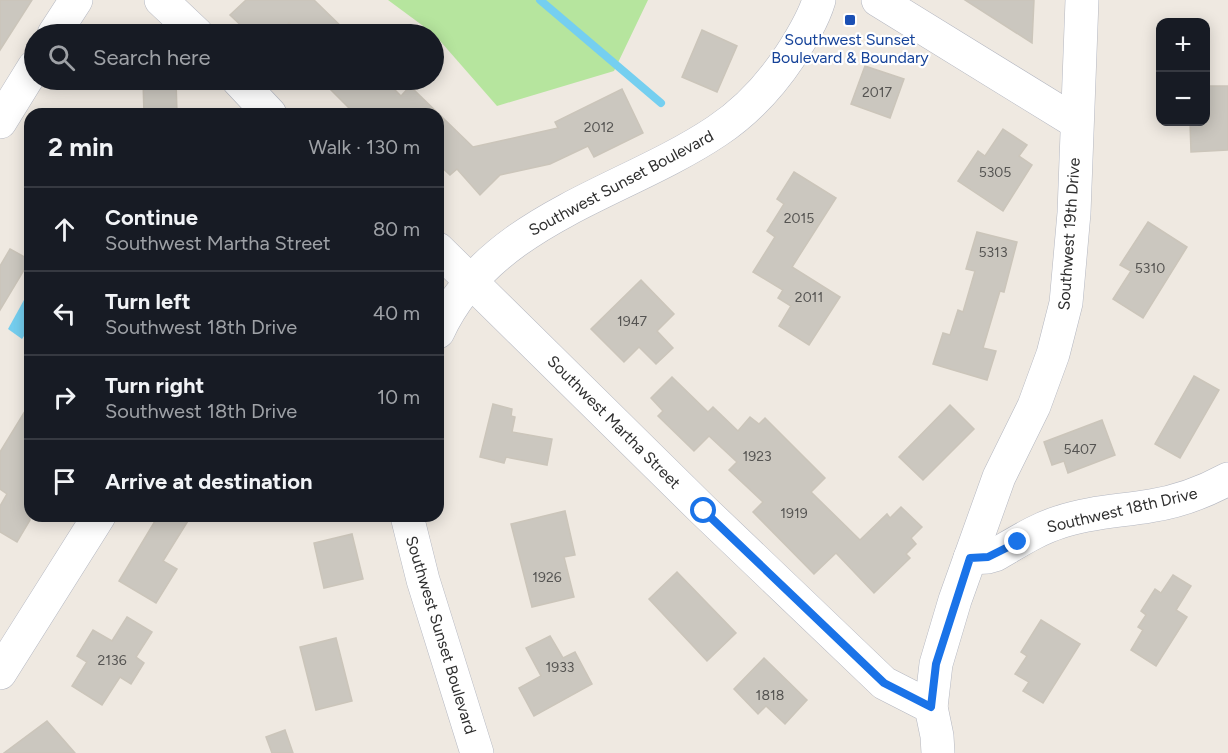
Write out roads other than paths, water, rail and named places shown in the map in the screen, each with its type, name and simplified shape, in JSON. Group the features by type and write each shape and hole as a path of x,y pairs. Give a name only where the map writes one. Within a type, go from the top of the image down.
{"street":[{"path":"60,24 76,0"},
{"path":"161,0 186,24"},
{"name":"Southwest Sunset Boulevard","path":"444,322 455,303 482,269 512,243 550,219 694,146 746,109 773,81 799,43 819,0"},
{"path":"878,0 1076,122"},
{"name":"Southwest 19th Drive","path":"970,558 999,477 1038,396 1053,354 1066,303 1074,213 1082,0"},
{"path":"0,122 24,83"},
{"path":"247,90 264,108"},
{"name":"Southwest Martha Street","path":"444,255 704,511 884,683 931,707"},
{"name":"Southwest 18th Drive","path":"970,558 995,555 1038,530 1062,521 1178,500 1228,479"},
{"path":"0,673 95,522"},
{"name":"Southwest Sunset Boulevard","path":"408,522 423,580 477,753"},
{"path":"938,753 931,707 936,664 970,558"}],"water":[{"path":"24,300 24,336 22,339 8,329"}],"waterway":[{"path":"540,0 661,103"}],"place":[{"name":"Southwest Sunset Boulevard & Boundary","path":"850,20"}]}
